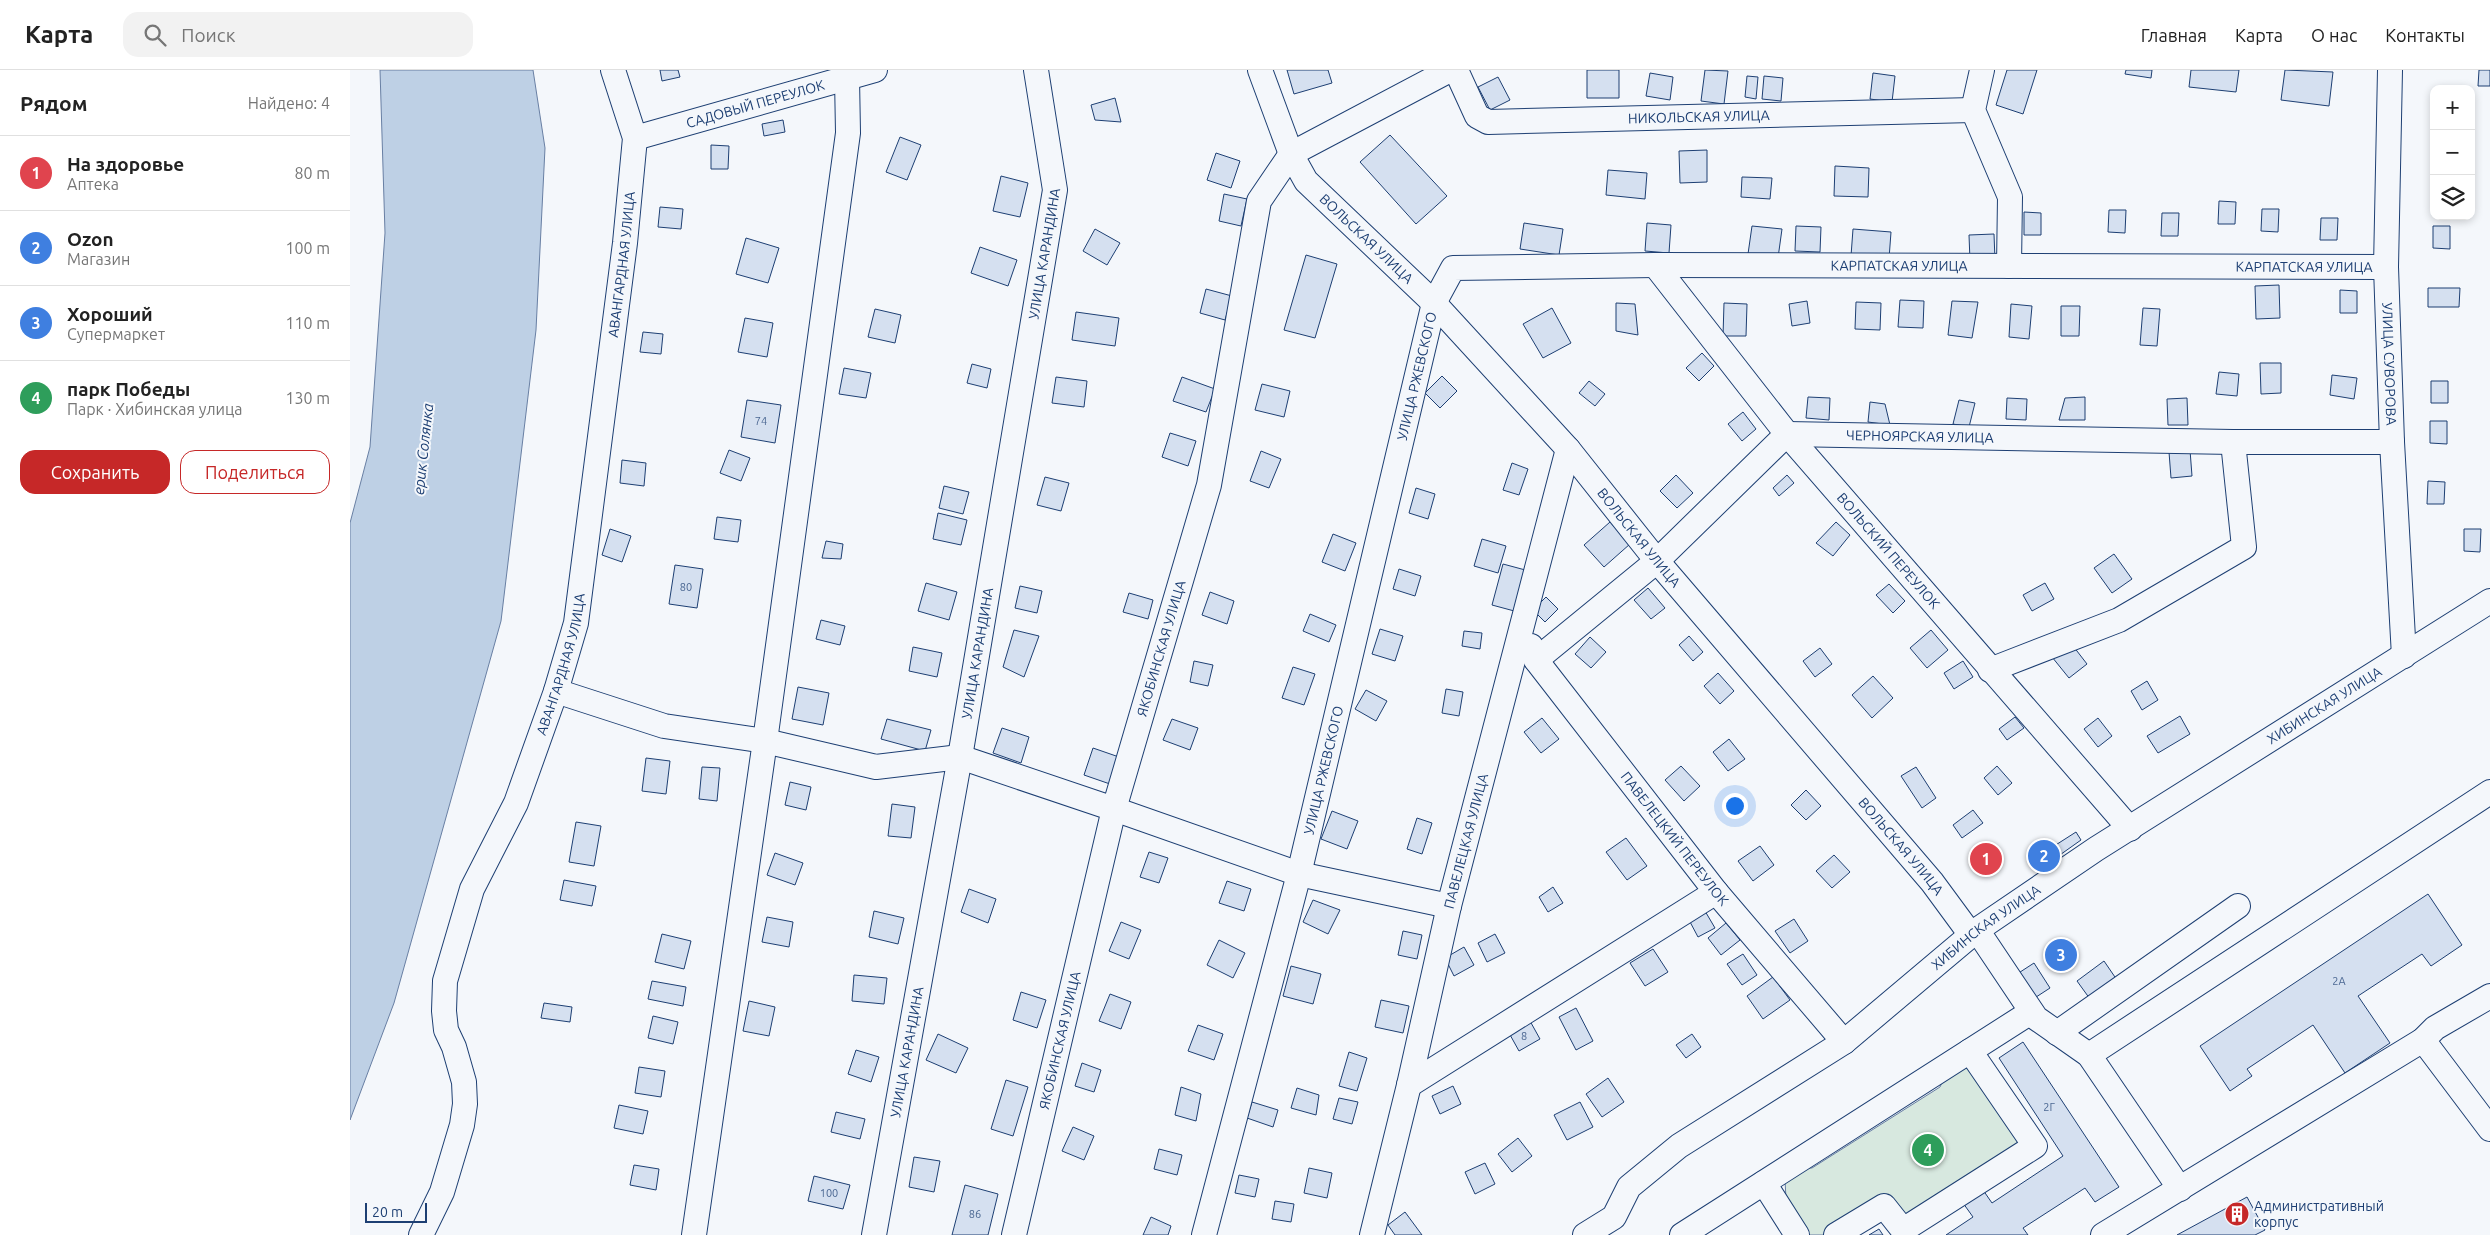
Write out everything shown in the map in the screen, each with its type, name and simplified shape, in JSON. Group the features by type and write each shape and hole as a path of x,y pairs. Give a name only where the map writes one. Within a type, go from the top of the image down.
{"street":[{"name":"АВАНГАРДНАЯ УЛИЦА","path":"421,1235 442,1192 462,1125 465,1104 464,1082 454,1047 446,1030 444,1011 445,981 472,889 516,803 556,691 576,623 625,243 635,138 613,70"},
{"name":"САДОВЫЙ ПЕРЕУЛОК","path":"635,138 845,74 875,70"},
{"name":"УЛИЦА КАРАНДИНА","path":"874,1235 960,757 1055,190 1036,70"},
{"path":"1260,70 1291,154 1450,70"},
{"name":"НИКОЛЬСКАЯ УЛИЦА","path":"1456,70 1477,116 1488,122 1972,110"},
{"path":"1982,70 1972,110 2010,198 2009,266"},
{"name":"УЛИЦА СУВОРОВА","path":"2390,70 2386,267 2392,442 2404,656"},
{"path":"694,1235 765,741 848,133 845,74"},
{"name":"ВОЛЬСКАЯ УЛИЦА","path":"1291,154 1306,181 1434,303 1568,449 1657,561 1974,933 2036,1018 2089,1055"},
{"name":"ЯКОБИНСКАЯ УЛИЦА","path":"1014,1235 1114,808 1209,485 1259,201 1291,154"},
{"name":"КАРПАТСКАЯ УЛИЦА","path":"1434,303 1452,268 1655,265 2386,267"},
{"name":"ВОЛЬСКИЙ ПЕРЕУЛОК","path":"1655,265 1786,434 2130,829"},
{"name":"УЛИЦА РЖЕВСКОГО","path":"1204,1235 1299,874 1434,303"},
{"path":"1536,660 1657,561 1786,434"},
{"name":"ЧЕРНОЯРСКАЯ УЛИЦА","path":"1786,434 2233,442 2392,442"},
{"path":"1990,670 2119,620 2244,547 2233,442"},
{"name":"ПАВЕЛЕЦКАЯ УЛИЦА","path":"1372,1235 1409,1085 1449,906 1568,449"},
{"name":"ХИБИНСКАЯ УЛИЦА","path":"1585,1235 1613,1226 1630,1187 1679,1146 1844,1042 1974,933 2096,849 2490,601"},
{"name":"ПАВЕЛЕЦКИЙ ПЕРЕУЛОК","path":"1522,624 1536,660 1716,892 1844,1042"},
{"path":"556,691 664,726 765,741 876,767 960,757 1114,808 1299,874 1449,906"},
{"path":"2180,1189 2089,1055 2490,792"},
{"path":"1409,1085 1716,892"},
{"path":"2057,1033 2238,906"},
{"path":"2103,1235 2137,1225 2180,1189 2423,1040 2435,1028 2490,996"},
{"path":"1682,1235 2032,1012"},
{"path":"2423,1040 2490,1129"},
{"path":"1836,1235 1884,1206 1903,1230 2035,1146 1970,1051"},
{"path":"1764,1183 1797,1235"}],"shaded area":[{"path":"1961,1068 1972,1069 2017,1131 2018,1142 2013,1153 1917,1218 1895,1215 1830,1235 1809,1235 1786,1199 1785,1180 1800,1168 1812,1168 1940,1087 1944,1078"}],"water":[{"name":"ерик Солянка","path":"380,70 533,70 545,148 536,330 501,621 394,1003 350,1120 350,523 370,447 385,233"}],"building":[{"path":"660,70 678,70 680,77 662,81"},
{"path":"1287,70 1328,70 1332,83 1294,94"},
{"path":"1587,70 1619,70 1619,98 1587,98"},
{"path":"1705,70 1728,71 1724,104 1701,101"},
{"path":"2007,70 2037,70 2023,114 1996,105"},
{"path":"2126,70 2152,70 2151,78 2125,74"},
{"path":"2191,70 2239,70 2236,92 2189,87"},
{"path":"2285,70 2333,72 2329,106 2281,100"},
{"path":"2479,70 2490,70 2490,86 2478,86"},
{"path":"1650,73 1673,77 1670,100 1646,96"},
{"path":"1873,73 1895,76 1892,102 1870,99"},
{"path":"1747,76 1758,77 1756,99 1745,97"},
{"path":"1764,76 1783,78 1781,101 1762,99"},
{"path":"1498,77 1510,100 1490,110 1478,87"},
{"path":"1115,98 1121,122 1095,120 1091,105"},
{"path":"783,120 785,132 764,136 762,124"},
{"path":"1390,135 1447,196 1416,224 1360,162"},
{"path":"900,137 921,145 907,180 886,172"},
{"path":"711,145 729,146 728,169 711,169"},
{"path":"1707,150 1707,182 1680,183 1679,151"},
{"path":"1216,153 1240,161 1231,188 1207,180"},
{"path":"1835,166 1869,168 1868,197 1834,196"},
{"path":"1608,170 1647,173 1645,199 1606,195"},
{"path":"1001,176 1028,183 1020,217 993,211"},
{"path":"1742,177 1772,178 1770,199 1741,197"},
{"path":"1224,194 1247,199 1241,226 1219,221"},
{"path":"2219,201 2236,202 2235,224 2218,224"},
{"path":"660,207 683,209 681,229 658,227"},
{"path":"2262,209 2279,209 2278,232 2261,231"},
{"path":"2109,210 2126,210 2125,233 2108,232"},
{"path":"2024,212 2041,213 2041,235 2024,235"},
{"path":"2162,213 2179,213 2178,236 2161,236"},
{"path":"2321,218 2338,218 2337,240 2320,240"},
{"path":"1524,223 1563,229 1559,255 1520,249"},
{"path":"1647,223 1671,225 1669,253 1645,251"},
{"path":"1752,226 1782,229 1778,258 1748,254"},
{"path":"1796,226 1821,227 1820,252 1795,251"},
{"path":"2433,226 2450,226 2450,249 2433,248"},
{"path":"1095,229 1120,243 1107,265 1083,251"},
{"path":"1853,229 1891,232 1889,259 1851,256"},
{"path":"1994,234 1995,260 1970,261 1969,235"},
{"path":"746,238 779,248 768,283 736,274"},
{"path":"980,247 1017,260 1008,286 971,273"},
{"path":"1306,255 1337,264 1315,338 1284,330"},
{"path":"2279,285 2280,318 2256,319 2255,286"},
{"path":"2428,288 2460,288 2459,307 2428,307"},
{"path":"1206,289 1232,296 1225,320 1200,313"},
{"path":"2340,290 2357,291 2357,313 2340,313"},
{"path":"1900,300 1924,301 1923,328 1898,327"},
{"path":"1807,301 1810,323 1792,326 1789,304"},
{"path":"1952,301 1978,302 1972,338 1948,335"},
{"path":"1856,302 1881,303 1880,330 1855,329"},
{"path":"1616,303 1635,304 1638,335 1616,331"},
{"path":"1724,303 1747,304 1746,336 1723,336"},
{"path":"2011,304 2032,306 2029,339 2009,337"},
{"path":"2061,306 2080,306 2079,336 2061,336"},
{"path":"1552,308 1571,343 1543,358 1523,324"},
{"path":"2143,308 2160,309 2157,346 2140,345"},
{"path":"875,309 901,315 895,343 868,337"},
{"path":"1076,312 1119,318 1115,346 1072,340"},
{"path":"745,318 773,323 767,357 738,352"},
{"path":"643,332 663,334 661,354 640,352"},
{"path":"1702,353 1714,366 1699,381 1686,368"},
{"path":"2260,363 2281,363 2281,393 2261,394"},
{"path":"972,364 991,369 987,388 967,383"},
{"path":"844,368 871,373 866,398 839,394"},
{"path":"2219,372 2239,374 2237,396 2216,394"},
{"path":"2332,375 2357,378 2354,399 2330,395"},
{"path":"1442,376 1457,391 1440,408 1425,393"},
{"path":"1056,377 1087,381 1084,407 1052,403"},
{"path":"1182,377 1215,389 1206,412 1173,401"},
{"path":"1589,381 1605,394 1595,406 1579,393"},
{"path":"2431,381 2448,381 2448,403 2431,403"},
{"path":"1262,384 1290,391 1284,417 1255,410"},
{"path":"1808,397 1830,398 1829,420 1806,418"},
{"path":"2085,397 2085,420 2059,420 2065,398"},
{"path":"2007,398 2027,399 2026,420 2006,419"},
{"path":"2187,398 2188,425 2168,425 2167,399"},
{"path":"747,400 781,405 775,443 741,437"},
{"path":"1959,400 1975,403 1969,427 1953,424"},
{"path":"1870,402 1885,404 1890,425 1868,422"},
{"path":"1743,412 1756,429 1742,441 1728,424"},
{"path":"2430,421 2447,421 2447,444 2430,443"},
{"path":"1170,433 1196,441 1188,466 1162,457"},
{"path":"729,450 750,458 741,481 720,473"},
{"path":"2190,450 2192,476 2171,478 2169,452"},
{"path":"1261,451 1281,459 1269,488 1250,481"},
{"path":"622,460 646,463 644,486 620,483"},
{"path":"1512,463 1528,469 1519,495 1503,490"},
{"path":"1676,475 1693,493 1677,508 1660,491"},
{"path":"1787,475 1794,483 1779,496 1773,488"},
{"path":"1045,477 1069,483 1061,511 1037,505"},
{"path":"2428,481 2445,482 2444,504 2427,504"},
{"path":"944,486 969,492 963,514 939,508"},
{"path":"1416,488 1435,494 1428,519 1409,513"},
{"path":"938,513 967,520 961,545 933,539"},
{"path":"717,517 741,520 738,542 714,539"},
{"path":"1610,522 1630,544 1604,567 1584,545"},
{"path":"1836,522 1850,535 1833,556 1816,543"},
{"path":"610,529 631,536 622,562 602,555"},
{"path":"2464,529 2481,529 2480,552 2464,551"},
{"path":"1333,534 1356,543 1345,571 1322,562"},
{"path":"1482,539 1506,546 1498,573 1474,566"},
{"path":"826,541 843,544 841,559 822,558"},
{"path":"2114,554 2132,579 2112,593 2094,568"},
{"path":"1503,564 1529,571 1518,612 1492,605"},
{"path":"675,565 703,569 697,608 669,604"},
{"path":"1399,569 1421,576 1415,596 1393,589"},
{"path":"926,583 957,592 949,620 918,611"},
{"path":"2045,583 2054,599 2032,611 2023,595"},
{"path":"1889,584 1905,601 1893,613 1876,595"},
{"path":"1020,586 1042,591 1037,613 1015,608"},
{"path":"1648,588 1665,608 1651,619 1634,600"},
{"path":"1210,592 1234,601 1227,624 1202,615"},
{"path":"1129,593 1153,600 1148,619 1123,612"},
{"path":"1546,597 1558,609 1545,622 1533,610"},
{"path":"1310,614 1336,625 1329,642 1303,631"},
{"path":"821,620 845,626 840,645 816,639"},
{"path":"1380,629 1403,636 1395,661 1372,654"},
{"path":"1014,630 1039,636 1024,677 1003,667"},
{"path":"1931,630 1948,650 1927,668 1910,648"},
{"path":"1464,631 1482,633 1480,649 1462,646"},
{"path":"1689,636 1703,652 1693,661 1679,645"},
{"path":"1590,637 1606,652 1591,668 1575,654"},
{"path":"2070,642 2087,664 2069,678 2052,657"},
{"path":"913,647 942,653 937,677 909,671"},
{"path":"1820,648 1832,664 1815,677 1803,661"},
{"path":"1194,661 1213,665 1208,686 1190,682"},
{"path":"1963,661 1973,677 1954,689 1944,673"},
{"path":"1293,667 1315,674 1304,705 1282,698"},
{"path":"1718,673 1734,691 1720,704 1704,686"},
{"path":"1873,676 1893,698 1872,718 1852,695"},
{"path":"2147,681 2158,700 2142,710 2131,691"},
{"path":"798,687 829,693 823,725 792,719"},
{"path":"1446,689 1463,692 1459,716 1442,713"},
{"path":"1366,690 1387,701 1376,721 1355,709"},
{"path":"2180,716 2190,734 2158,753 2147,736"},
{"path":"2015,717 2024,728 2007,740 1999,729"},
{"path":"1542,718 1559,739 1541,753 1524,732"},
{"path":"2098,718 2112,736 2098,747 2084,729"},
{"path":"887,719 931,730 925,751 881,739"},
{"path":"1172,719 1198,728 1190,750 1163,740"},
{"path":"1002,728 1029,737 1021,763 993,753"},
{"path":"1729,739 1745,759 1728,771 1713,752"},
{"path":"1093,748 1119,757 1110,784 1084,775"},
{"path":"646,758 670,761 666,794 642,791"},
{"path":"1681,766 1700,786 1684,801 1665,780"},
{"path":"1997,766 2012,783 1998,795 1984,778"},
{"path":"702,767 720,768 717,801 699,799"},
{"path":"1916,767 1936,798 1922,808 1901,776"},
{"path":"790,782 811,787 806,810 785,805"},
{"path":"1806,790 1821,806 1806,820 1791,805"},
{"path":"892,804 915,807 911,838 888,836"},
{"path":"1973,810 1983,823 1962,838 1953,825"},
{"path":"1332,811 1358,821 1347,849 1321,839"},
{"path":"1417,818 1432,823 1422,854 1407,849"},
{"path":"576,822 601,826 594,866 569,862"},
{"path":"2076,832 2081,840 2057,857 2051,848"},
{"path":"1626,838 1647,866 1627,880 1606,852"},
{"path":"2047,843 2057,857 2040,868 2031,854"},
{"path":"1760,846 1774,865 1753,881 1738,861"},
{"path":"1149,852 1168,858 1159,883 1140,877"},
{"path":"775,853 803,863 795,885 767,875"},
{"path":"1834,855 1850,872 1832,888 1816,871"},
{"path":"564,880 596,886 592,906 560,900"},
{"path":"1227,881 1251,889 1244,911 1219,903"},
{"path":"1553,887 1563,903 1548,912 1539,897"},
{"path":"969,889 996,899 988,923 961,912"},
{"path":"2428,894 2462,945 2431,966 2422,954 2358,996 2390,1043 2345,1073 2313,1025 2247,1069 2252,1076 2230,1091 2200,1046"},
{"path":"1313,900 1340,910 1328,934 1303,922"},
{"path":"874,911 904,918 898,944 869,937"},
{"path":"1705,911 1715,928 1698,937 1689,920"},
{"path":"767,917 793,922 789,947 762,942"},
{"path":"1794,919 1808,941 1790,953 1775,931"},
{"path":"1121,922 1141,930 1129,959 1109,951"},
{"path":"1726,923 1740,940 1721,955 1708,938"},
{"path":"1403,931 1422,935 1417,959 1398,955"},
{"path":"662,934 691,941 684,969 655,962"},
{"path":"1495,934 1505,953 1487,962 1478,943"},
{"path":"1219,940 1245,953 1233,978 1207,965"},
{"path":"1464,947 1474,965 1454,976 1445,958"},
{"path":"1653,949 1668,972 1645,986 1630,963"},
{"path":"1743,954 1757,975 1742,985 1727,964"},
{"path":"2104,961 2117,980 2090,999 2077,981"},
{"path":"2034,963 2050,988 2030,1001 2014,976"},
{"path":"1291,966 1321,974 1313,1004 1283,996"},
{"path":"854,975 887,978 884,1004 852,1001"},
{"path":"1773,977 1790,1000 1763,1019 1747,996"},
{"path":"652,981 686,987 683,1006 648,999"},
{"path":"1021,992 1046,1000 1037,1028 1013,1020"},
{"path":"1110,994 1131,1002 1121,1029 1099,1021"},
{"path":"1381,1000 1409,1006 1403,1033 1375,1027"},
{"path":"749,1001 775,1007 769,1036 743,1031"},
{"path":"544,1003 572,1007 570,1022 541,1018"},
{"path":"1576,1008 1593,1041 1576,1050 1559,1017"},
{"path":"653,1016 678,1022 673,1044 648,1038"},
{"path":"1530,1021 1540,1039 1519,1051 1509,1033"},
{"path":"1198,1025 1223,1034 1214,1060 1188,1051"},
{"path":"938,1034 968,1048 956,1073 926,1060"},
{"path":"1692,1034 1701,1047 1686,1058 1676,1045"},
{"path":"2023,1042 2119,1187 2095,1202 2085,1188 2023,1228 2028,1235 1946,1235 1973,1217 1963,1203 1983,1190 1992,1203 2063,1156 1999,1058"},
{"path":"856,1050 879,1057 871,1082 848,1074"},
{"path":"1349,1052 1367,1058 1357,1091 1339,1086"},
{"path":"1082,1063 1101,1070 1094,1092 1075,1086"},
{"path":"639,1067 665,1071 661,1097 635,1093"},
{"path":"1608,1078 1624,1102 1602,1117 1586,1094"},
{"path":"1006,1080 1028,1087 1013,1136 991,1129"},
{"path":"1453,1086 1461,1104 1440,1114 1432,1096"},
{"path":"1181,1087 1201,1094 1196,1121 1175,1115"},
{"path":"1297,1088 1319,1095 1316,1115 1291,1108"},
{"path":"1339,1098 1358,1102 1352,1124 1333,1119"},
{"path":"1252,1102 1278,1110 1273,1127 1247,1118"},
{"path":"1580,1102 1593,1127 1567,1140 1554,1115"},
{"path":"619,1105 648,1111 643,1134 614,1128"},
{"path":"836,1112 865,1119 860,1139 831,1132"},
{"path":"1073,1127 1094,1136 1084,1160 1062,1151"},
{"path":"1518,1138 1532,1156 1512,1172 1498,1154"},
{"path":"1159,1149 1182,1155 1177,1175 1154,1169"},
{"path":"914,1157 940,1161 934,1192 909,1187"},
{"path":"1485,1163 1495,1184 1475,1194 1465,1172"},
{"path":"634,1165 659,1169 656,1190 630,1185"},
{"path":"1309,1168 1332,1173 1327,1198 1304,1193"},
{"path":"1239,1175 1259,1179 1255,1197 1235,1193"},
{"path":"814,1176 850,1185 843,1209 808,1201"},
{"path":"965,1185 998,1194 988,1235 952,1235"},
{"name":"Административный корпус","path":"2247,1197 2265,1230 2255,1235 2177,1235"},
{"path":"1275,1201 1294,1204 1291,1222 1272,1219"},
{"path":"1405,1212 1422,1235 1395,1235 1388,1225"},
{"path":"1151,1217 1171,1226 1168,1235 1143,1235"},
{"path":"1879,1229 1883,1235 1869,1235"}],"place":[{"name":"Ozon","path":"2044,856"},
{"name":"На здоровье","path":"1986,859"},
{"name":"Хороший","path":"2061,955"},
{"name":"парк Победы","path":"1928,1150"},
{"name":"Административный корпус","path":"2237,1214"}]}
